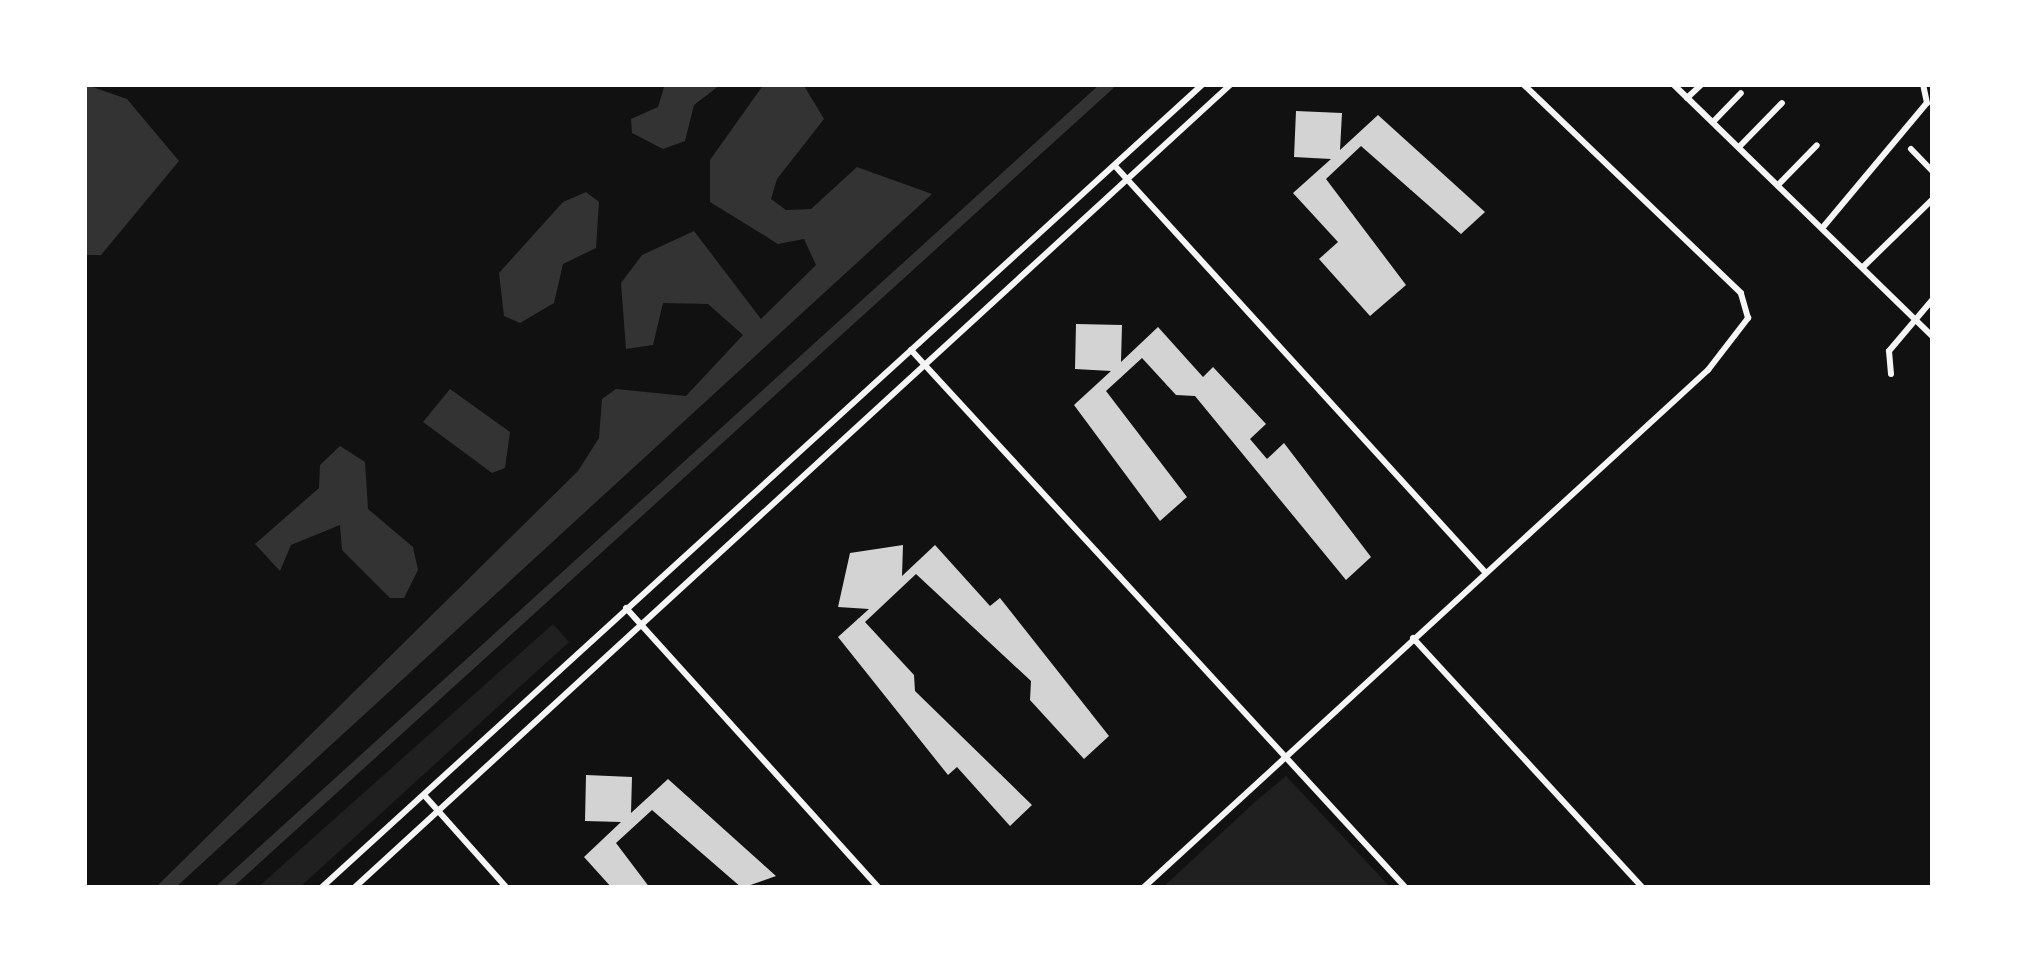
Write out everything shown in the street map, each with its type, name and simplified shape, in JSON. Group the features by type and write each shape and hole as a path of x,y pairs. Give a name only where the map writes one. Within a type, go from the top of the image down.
{"street":[{"path":"321,888 1203,84"},
{"path":"354,888 1231,84"},
{"path":"1143,888 1708,370 1751,303 1523,84"},
{"path":"1673,84 1933,337"},
{"path":"1688,98 1702,84"},
{"path":"1823,227 1927,103 1923,84"},
{"path":"1713,122 1741,93"},
{"path":"1740,146 1781,104"},
{"path":"1779,184 1817,145"},
{"path":"1911,148 1933,172"},
{"path":"1114,165 1484,572"},
{"path":"1863,267 1933,199"},
{"path":"1892,374 1889,351 1933,299"},
{"path":"911,350 1406,888"},
{"path":"626,608 879,888"},
{"path":"1413,638 1643,888"},
{"path":"424,795 507,888"}],"shaded area":[{"path":"84,84 127,99 179,161 101,255 84,255"},
{"path":"665,84 720,85 694,105 685,141 663,149 632,133 631,119 658,107"},
{"path":"764,84 803,84 824,119 777,179 771,199 786,210 811,209 857,167 932,194 175,888 155,888 578,471 599,438 602,399 616,389 686,396 743,335 708,304 663,303 653,345 626,349 621,283 642,255 694,231 761,319 816,265 804,239 778,244 710,202 710,160"},
{"path":"586,192 599,202 596,248 563,264 554,303 520,323 504,316 499,273 563,202"},
{"path":"450,389 510,432 505,468 492,473 423,422"},
{"path":"340,446 365,462 368,509 413,547 418,570 404,598 390,598 342,550 340,525 291,545 280,571 255,544 319,488 320,465"},
{"path":"553,624 569,642 299,888 257,888"},
{"path":"1286,776 1391,888 1162,888 1256,801"}],"building":[{"path":"1296,111 1342,113 1340,150 1378,115 1485,212 1461,234 1361,146 1326,179 1406,285 1370,316 1319,259 1338,242 1293,193 1331,159 1294,157"},
{"path":"1076,324 1122,325 1121,362 1158,327 1203,377 1213,367 1266,424 1250,439 1267,459 1284,443 1371,557 1346,580 1195,396 1176,395 1142,358 1106,391 1187,497 1160,521 1074,405 1111,371 1075,369"},
{"path":"903,545 902,576 935,545 990,606 1000,598 1109,736 1084,759 1030,700 1031,681 916,574 865,622 914,675 915,691 1032,805 1010,826 957,767 948,775 838,637 869,609 838,607 850,553"},
{"path":"586,775 632,777 631,813 668,779 776,876 742,888 652,810 616,843 650,888 612,888 584,857 621,822 585,821"}],"waterway":[{"path":"223,888 1109,84"}]}
